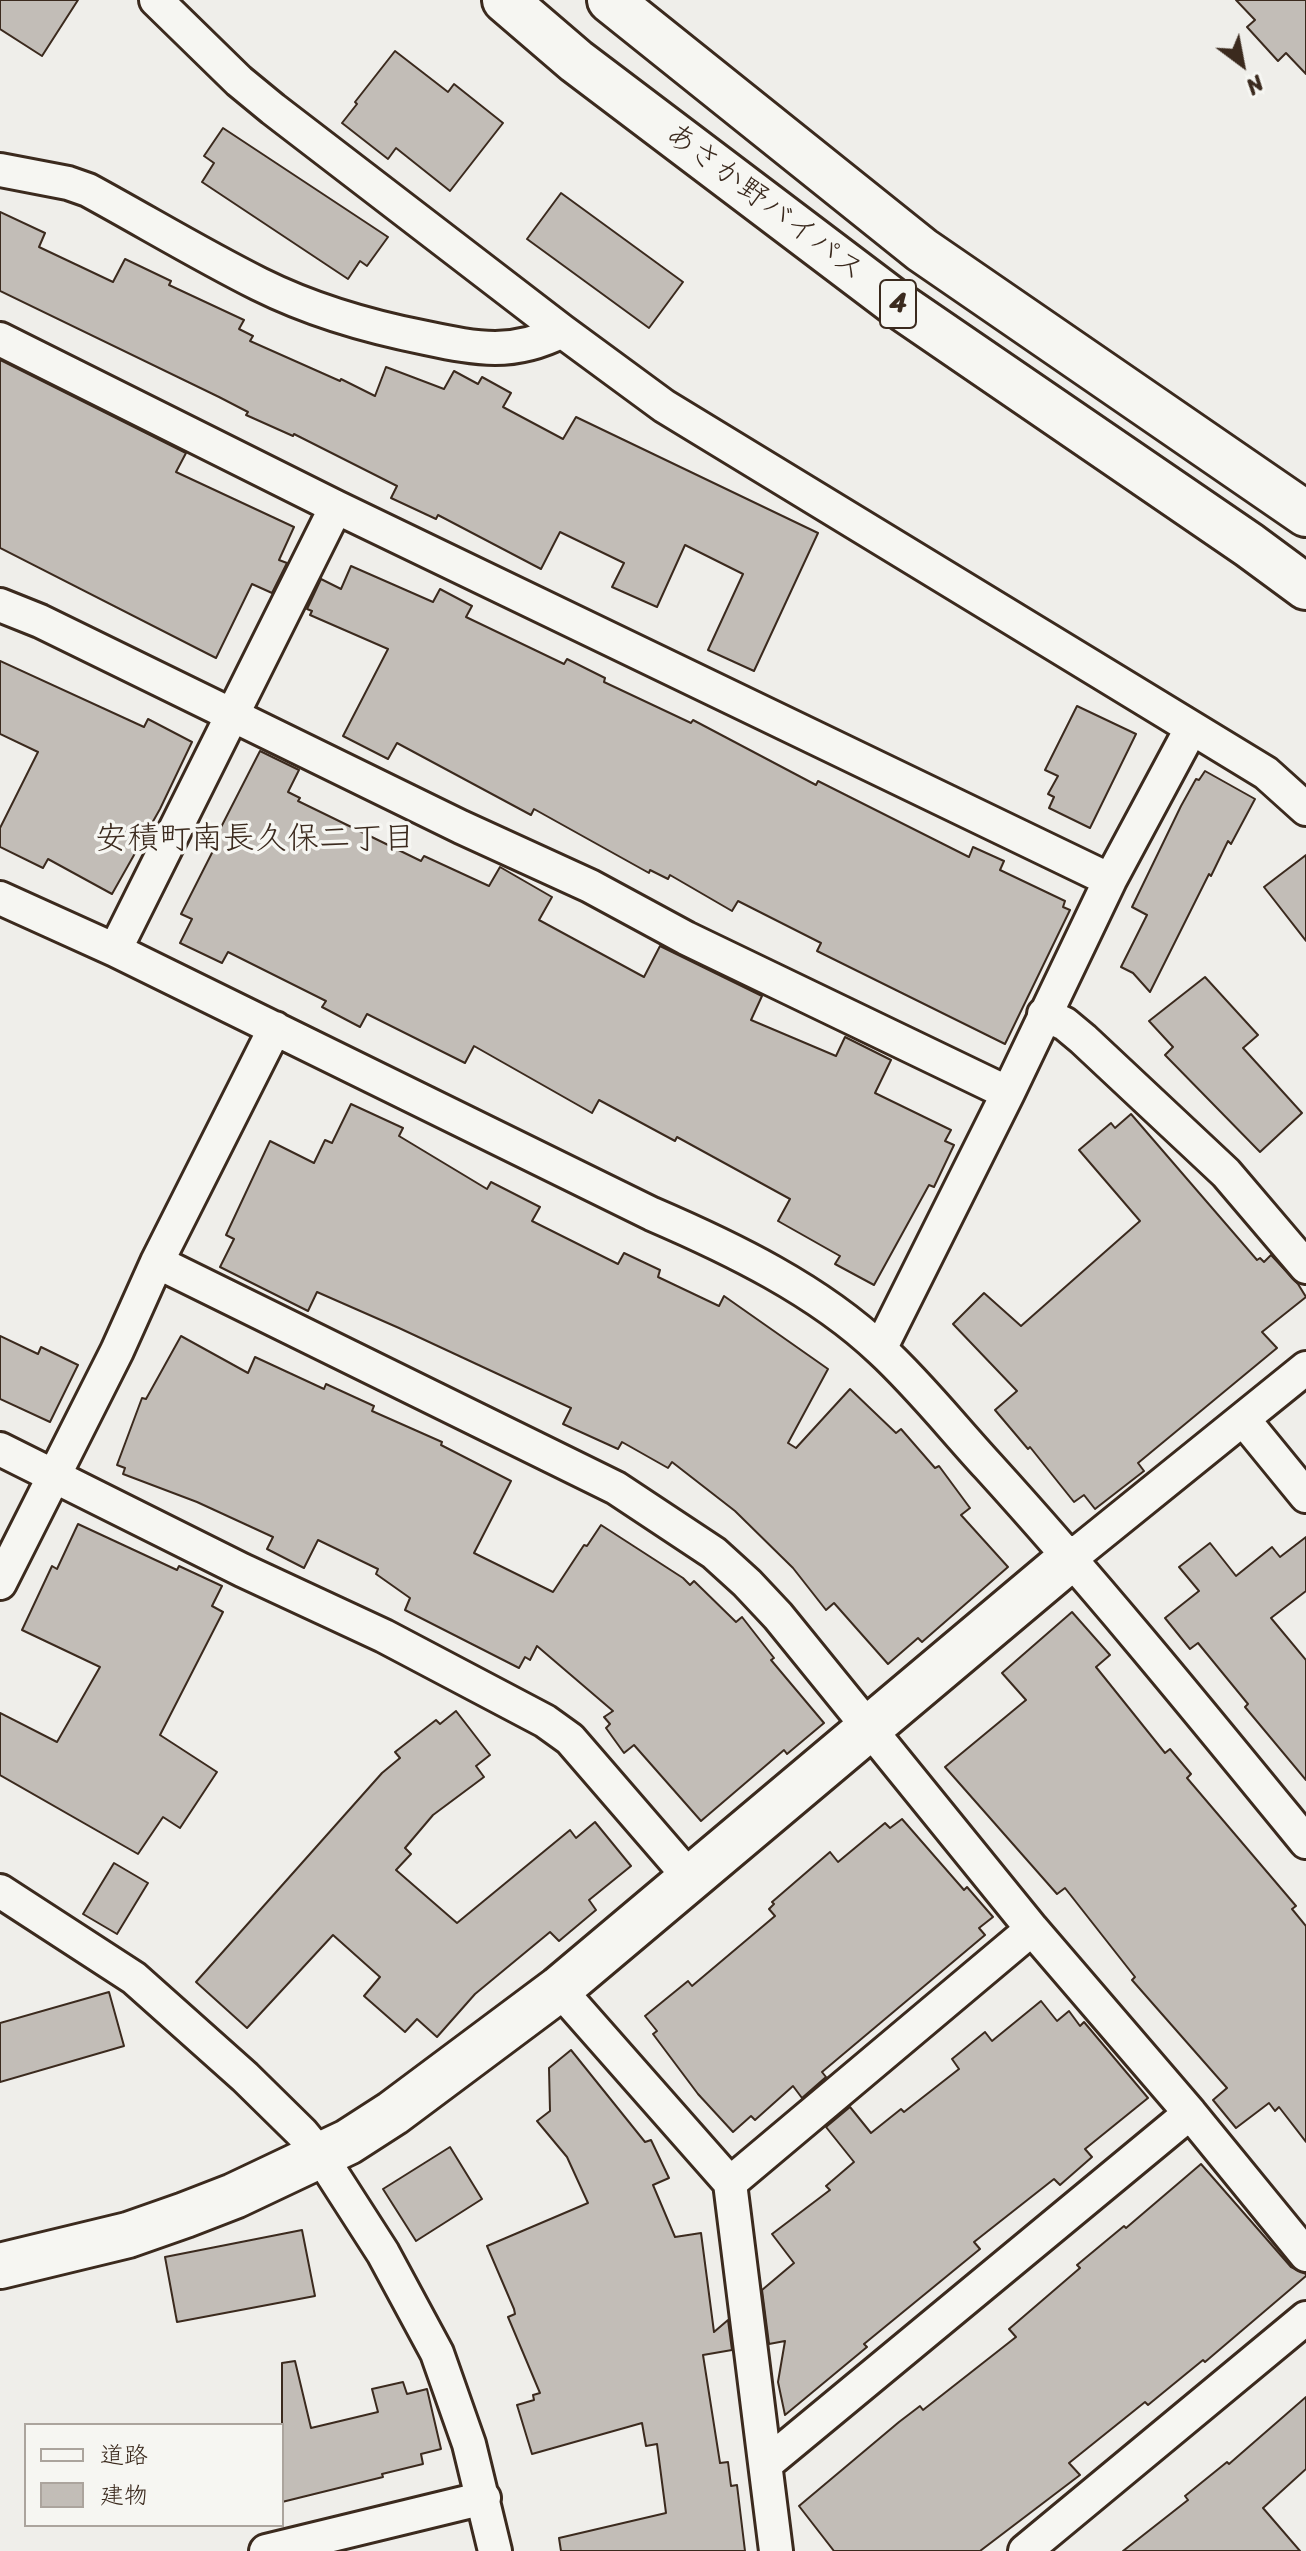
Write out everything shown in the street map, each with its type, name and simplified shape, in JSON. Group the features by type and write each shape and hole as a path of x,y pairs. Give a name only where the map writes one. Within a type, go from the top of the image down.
{"main road":[{"name":"あさか野バイパス","path":"505,0 576,61 897,304 1306,587"},
{"name":"あさか野バイパス","path":"610,0 922,250 1302,504"},
{"path":"0,2266 128,2235 234,2196 348,2142 393,2113 559,1989 1071,1558"}],"street":[{"path":"156,0 239,81 664,406 1266,773 1306,809"},
{"path":"0,170 88,190 261,285 373,327 502,350 524,347 562,331"},
{"path":"0,339 336,507 1110,880"},
{"path":"115,950 336,507"},
{"path":"0,605 40,621 447,820 590,886 686,938 1008,1093"},
{"path":"880,1349 1110,880 1191,729"},
{"path":"0,898 115,950 742,1255 787,1280 880,1349 1071,1558 1306,1842"},
{"path":"1044,1014 1065,1024 1083,1039 1226,1173 1306,1267"},
{"path":"0,1583 275,1028"},
{"path":"157,1262 616,1488 714,1553 747,1583 870,1727 1032,1929 1190,2113 1306,2255"},
{"path":"1071,1558 1306,1368"},
{"path":"1243,1419 1306,1496"},
{"path":"0,1449 242,1570 384,1636 545,1721 570,1739 691,1879"},
{"path":"0,1891 134,1978 245,2077 320,2155 383,2253 437,2353 469,2444 495,2551"},
{"path":"730,2183 1032,1929"},
{"path":"559,1989 730,2183 776,2551"},
{"path":"766,2464 1190,2113"},
{"path":"1025,2551 1306,2318"},
{"path":"266,2551 484,2498"}],"building":[{"path":"0,0 78,0 42,56 0,29"},
{"path":"1236,0 1306,0 1306,74 1286,53 1278,61 1247,27 1255,20"},
{"path":"395,51 448,92 454,84 503,123 450,191 396,148 388,159 342,123"},
{"path":"223,128 388,237 367,266 360,261 348,279 202,182 214,163 204,156"},
{"path":"561,193 683,282 649,328 527,239"},
{"path":"0,212 45,233 39,247 113,282 125,259 171,281 169,285 244,320 239,329 253,336 250,341 375,396 386,367 444,389 454,371 478,384 482,377 511,393 503,407 563,439 576,417 818,533 754,671 708,650 743,574 685,545 657,607 612,587 624,563 560,532 541,569 438,515 436,519 391,498 397,486 294,434 246,415 248,412 219,397 0,291"},
{"path":"0,360 186,453 176,472 294,527 279,560 287,563 272,593 252,584 216,658 0,548"},
{"path":"351,566 433,602 440,589 472,606 466,617 564,664 567,659 605,678 604,682 691,723 693,720 816,785 818,781 969,857 973,847 1004,861 1000,870 1065,901 1063,907 1070,910 1005,1044 817,951 821,943 738,901 732,911 670,875 668,879 650,870 649,873 534,809 531,815 397,743 388,759 343,736 388,649 310,615 312,611 307,609 321,579 341,589"},
{"path":"0,661 144,727 148,719 192,742 160,809 112,894 48,859 43,868 0,847 0,828 38,752 0,734"},
{"path":"1077,706 1136,734 1090,828 1049,808 1054,797 1048,794 1058,776 1045,770"},
{"path":"260,751 299,770 288,792 300,798 298,801 421,861 424,856 489,886 500,867 552,897 539,920 644,977 660,946 762,996 751,1020 836,1056 845,1037 891,1060 875,1093 951,1130 945,1141 954,1145 934,1187 929,1185 874,1285 835,1264 840,1256 778,1221 790,1199 677,1137 675,1141 599,1100 592,1113 474,1046 465,1063 367,1014 360,1027 322,1007 326,1001 228,952 222,963 180,943 192,919 181,914"},
{"path":"1205,771 1255,799 1231,844 1228,841 1211,876 1209,874 1150,992 1133,973 1121,967 1147,915 1132,907 1181,806 1196,779 1199,780"},
{"path":"1306,855 1306,941 1264,887"},
{"path":"1205,977 1258,1035 1243,1048 1302,1113 1260,1152 1165,1055 1173,1047 1149,1021"},
{"path":"351,1104 403,1128 399,1136 487,1189 491,1182 540,1207 532,1221 618,1264 624,1253 660,1270 658,1277 719,1306 724,1296 828,1369 788,1443 796,1448 850,1389 896,1433 901,1429 935,1468 939,1466 970,1508 961,1515 1008,1567 922,1642 918,1638 888,1664 834,1603 826,1610 793,1568 735,1511 672,1462 668,1468 622,1442 618,1449 563,1424 571,1408 317,1292 308,1311 220,1267 234,1239 226,1235 270,1141 314,1163 325,1140 332,1143"},
{"path":"1131,1114 1257,1260 1260,1258 1264,1262 1271,1255 1306,1297 1262,1332 1277,1348 1138,1463 1144,1471 1095,1509 1084,1495 1074,1502 1030,1447 1028,1449 995,1410 1017,1391 953,1324 984,1293 1021,1326 1140,1221 1079,1150 1111,1123 1115,1128"},
{"path":"0,1336 38,1354 41,1347 78,1365 50,1422 0,1399"},
{"path":"181,1336 248,1373 255,1357 324,1389 326,1384 374,1406 372,1411 442,1442 441,1445 511,1481 474,1553 553,1592 601,1525 690,1585 694,1581 736,1622 742,1617 774,1658 771,1660 824,1723 787,1754 784,1750 701,1821 634,1745 624,1753 606,1728 610,1724 604,1717 613,1711 537,1646 530,1660 525,1657 519,1668 405,1610 410,1598 376,1574 378,1569 318,1540 304,1568 267,1549 273,1537 197,1502 123,1474 125,1468 117,1465 142,1398 146,1399"},
{"path":"78,1524 177,1570 179,1566 222,1586 212,1606 223,1612 160,1735 217,1772 180,1828 163,1817 138,1854 0,1775 0,1713 57,1742 100,1667 22,1630 52,1566 57,1569"},
{"path":"1306,1537 1306,1591 1271,1618 1306,1660 1306,1780 1245,1707 1248,1704 1198,1643 1190,1649 1165,1618 1199,1591 1179,1567 1210,1543 1236,1576 1272,1547 1280,1557"},
{"path":"1072,1612 1110,1655 1096,1667 1165,1753 1170,1749 1191,1774 1187,1778 1296,1906 1292,1909 1306,1926 1306,2142 1279,2107 1275,2111 1269,2103 1236,2128 1213,2100 1227,2088 1132,1980 1135,1977 1065,1888 1057,1894 945,1767 1026,1700 1002,1673"},
{"path":"456,1711 490,1755 476,1766 484,1777 433,1815 405,1848 411,1854 396,1870 457,1923 570,1830 576,1838 595,1822 631,1866 589,1900 596,1910 559,1941 550,1932 475,1994 437,2037 417,2019 405,2032 364,1996 380,1977 333,1935 247,2028 196,1982 382,1773 400,1758 395,1752 436,1720 440,1724"},
{"path":"902,1819 964,1890 967,1887 993,1917 979,1928 985,1935 822,2072 826,2077 802,2098 793,2086 755,2120 751,2116 733,2132 698,2094 653,2034 657,2031 645,2016 688,1981 692,1986 775,1916 769,1909 774,1904 772,1902 830,1852 838,1862 885,1823 890,1828"},
{"path":"114,1863 148,1883 117,1934 83,1914"},
{"path":"109,1992 124,2046 0,2082 0,2023"},
{"path":"1041,2001 1057,2021 1069,2011 1080,2026 1084,2022 1148,2098 1085,2149 1092,2157 1060,2185 1054,2179 974,2242 980,2249 864,2344 867,2347 785,2415 778,2382 785,2341 769,2344 762,2290 794,2263 772,2234 830,2190 826,2186 854,2162 826,2127 850,2107 871,2133 901,2109 904,2112 959,2069 952,2059 985,2032 992,2041"},
{"path":"571,2050 645,2142 651,2140 669,2178 653,2185 675,2237 701,2233 714,2332 728,2320 732,2350 703,2355 720,2463 728,2462 731,2486 737,2485 745,2551 561,2551 559,2538 666,2513 657,2444 646,2446 642,2423 532,2454 517,2405 534,2400 533,2395 540,2393 508,2317 515,2314 514,2309 487,2246 588,2203 567,2157 537,2121 550,2111 549,2068"},
{"path":"450,2147 482,2199 416,2241 383,2189"},
{"path":"1201,2164 1291,2267 1306,2276 1205,2362 1203,2360 1148,2405 1145,2402 1069,2463 1080,2475 980,2551 834,2551 799,2506 899,2422 920,2406 923,2410 1016,2337 1009,2329 1080,2268 1077,2265"},
{"path":"302,2230 315,2296 177,2322 165,2257"},
{"path":"295,2361 311,2428 378,2412 372,2389 403,2382 407,2394 427,2389 441,2449 421,2454 423,2464 284,2502 282,2363"},
{"path":"1306,2397 1306,2469 1263,2508 1300,2551 1123,2551 1188,2500 1185,2496 1227,2462 1229,2464"}],"district":[{"name":"安積町南長久保二丁目","path":"255,840"}]}
